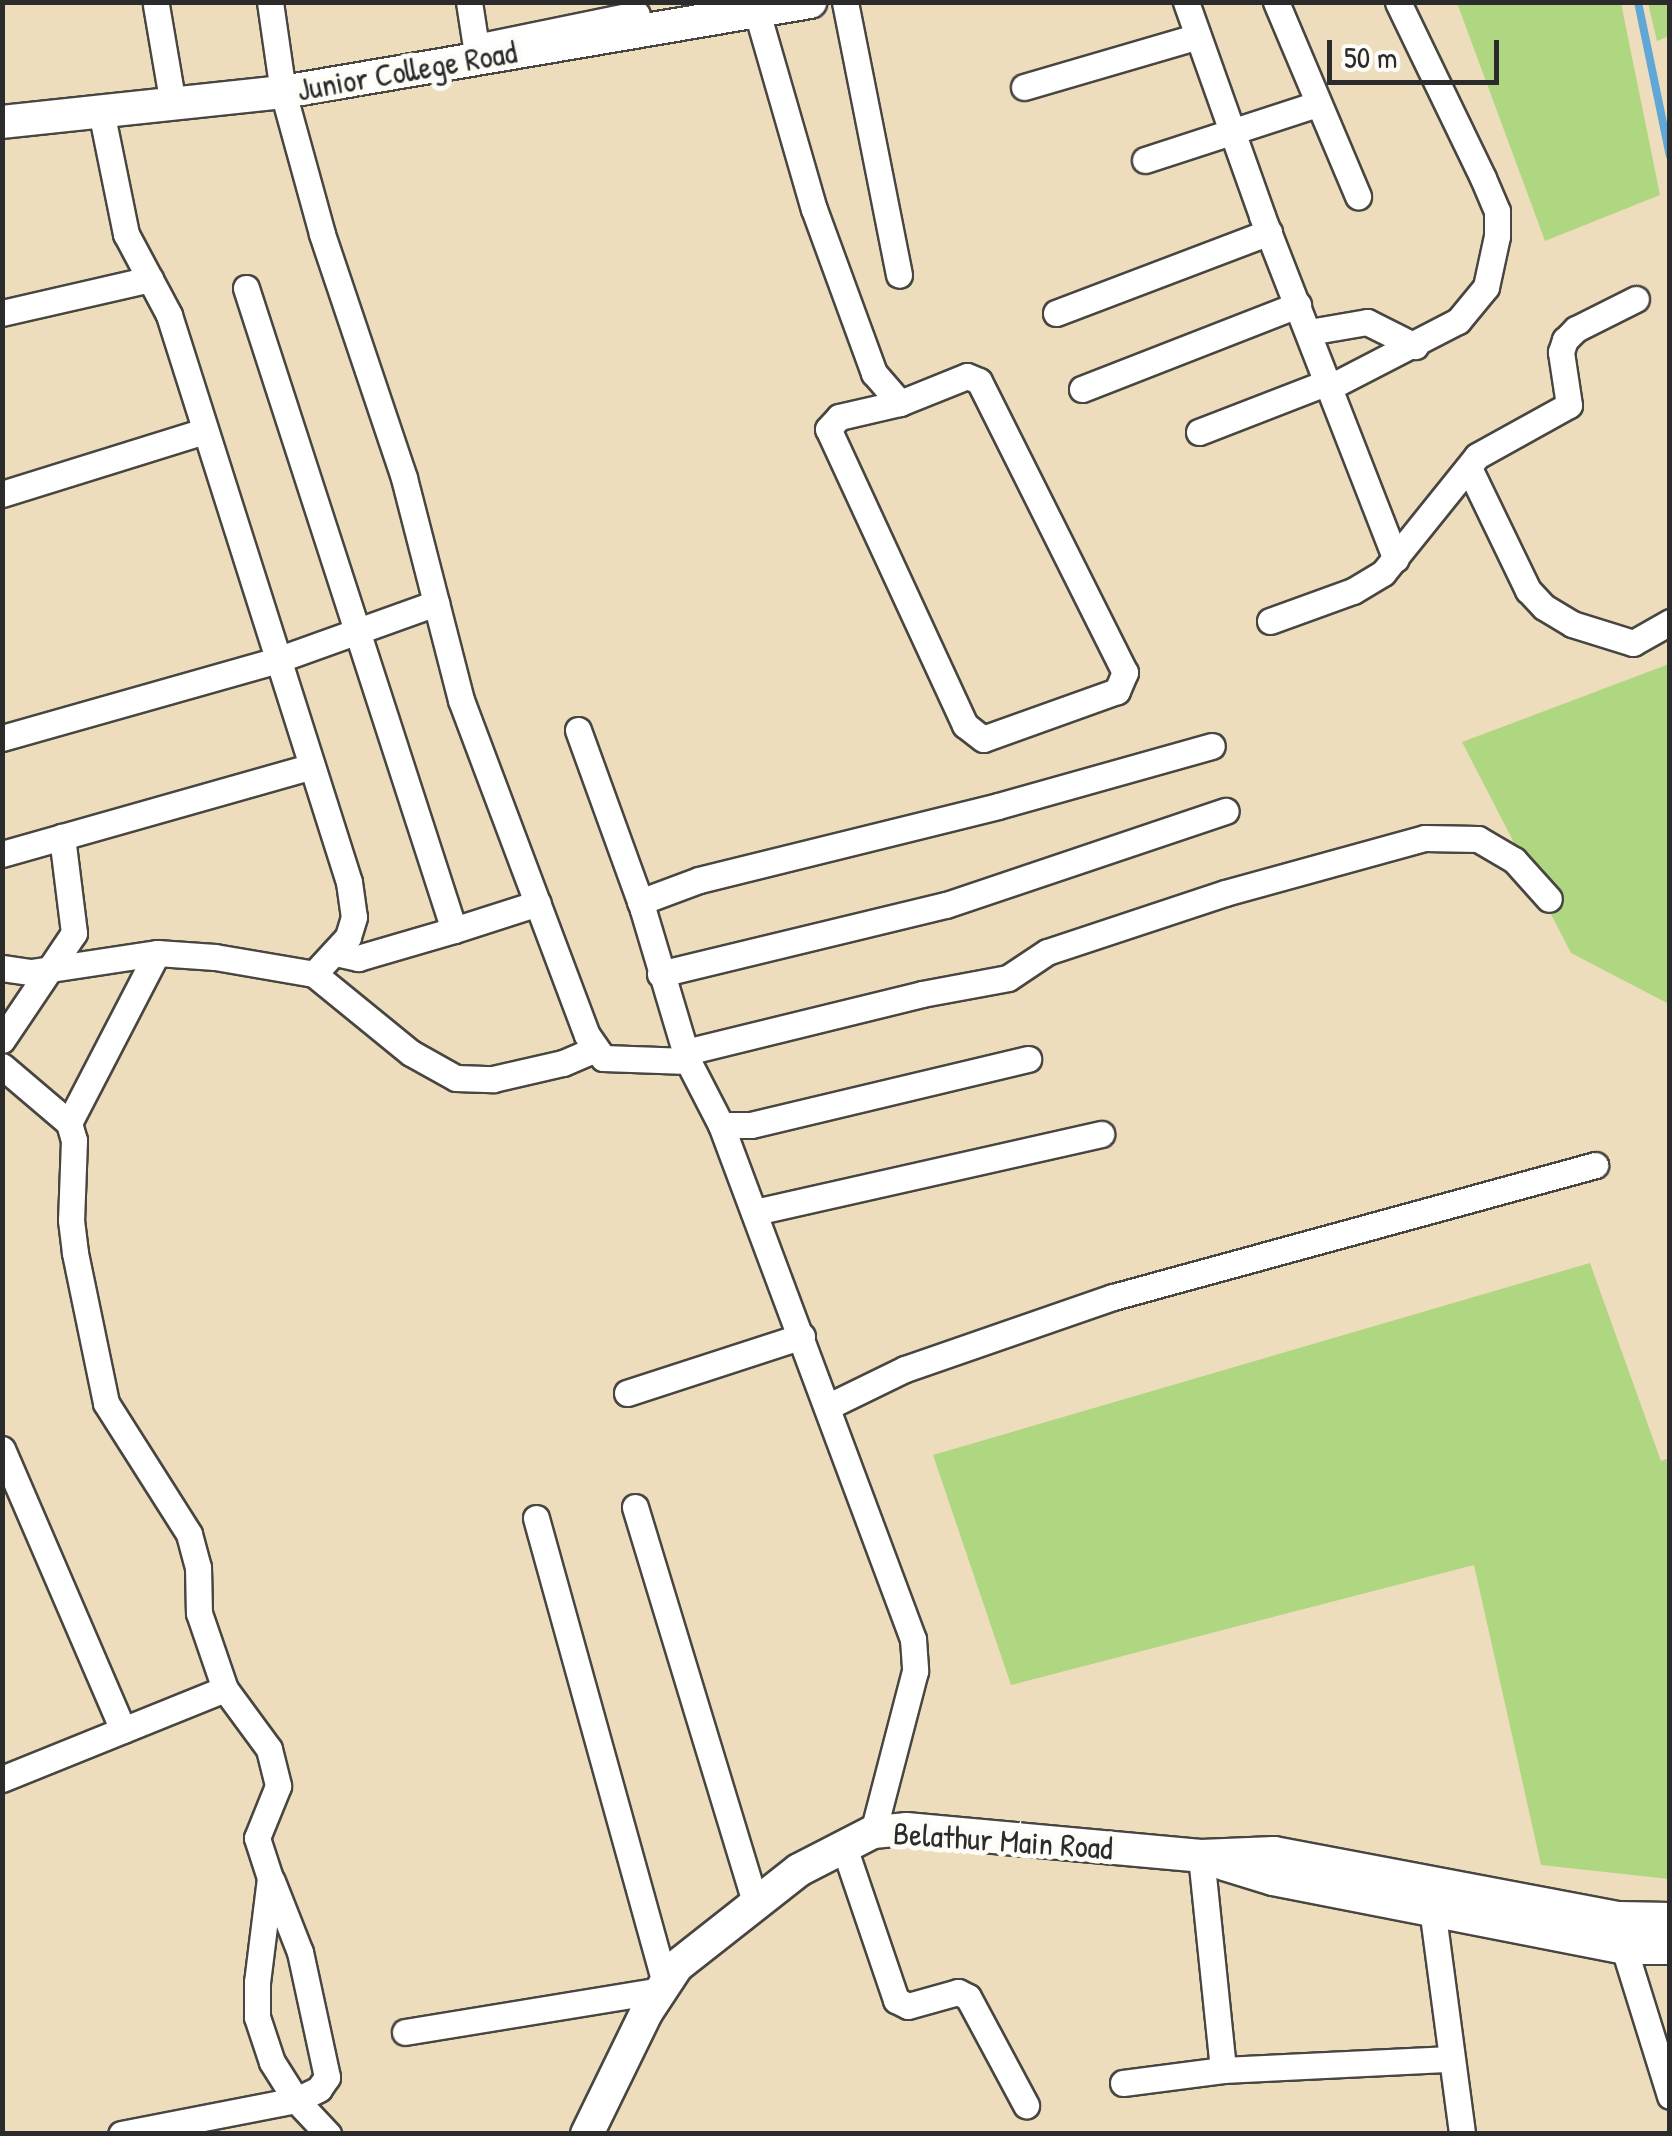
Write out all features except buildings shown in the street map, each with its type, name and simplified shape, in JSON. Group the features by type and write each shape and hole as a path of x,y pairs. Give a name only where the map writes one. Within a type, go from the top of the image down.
{"street":[{"path":"270,2 283,92 322,234 404,478 461,700 593,1050 602,1058 687,1056 922,994 1008,978 1047,952 1225,894 1425,838 1478,839 1514,860 1549,899"},
{"path":"469,2 476,47 576,34"},
{"name":"Junior College Road","path":"2,122 283,92 576,34 637,16 757,12 810,2"},
{"path":"846,2 899,275"},
{"path":"1186,2 1232,134 1396,559"},
{"path":"1276,2 1358,196"},
{"path":"1199,432 1329,384 1414,346 1458,322 1486,286 1497,236 1497,211 1398,2"},
{"path":"156,5 173,104"},
{"path":"757,12 814,209 847,300 874,373 900,403"},
{"path":"1024,87 1198,36"},
{"path":"1145,160 1317,104"},
{"path":"102,111 126,234 170,315 352,900 354,917 348,938 314,974"},
{"path":"1056,313 1269,232"},
{"path":"2,313 150,279"},
{"path":"246,288 454,930"},
{"path":"1270,621 1353,591 1396,559 1469,468 1495,443 1564,410 1570,400 1562,352 1565,340 1576,328 1636,298"},
{"path":"1082,389 1298,306"},
{"path":"1309,332 1367,322 1414,346"},
{"path":"966,376 979,381 1125,672 1117,690 983,739 965,725 828,429 839,417 900,403 966,376"},
{"path":"2,494 204,431"},
{"path":"1469,468 1528,590 1544,607 1572,624 1633,644 1670,622"},
{"path":"2,738 277,660 436,603"},
{"path":"578,730 640,902 687,1056 721,1126 755,1212 914,1639 914,1671 858,1838 896,2000 908,2006 958,1992 968,1997 1026,2105"},
{"path":"640,902 714,876 998,806 1212,746"},
{"path":"2,854 312,766"},
{"path":"660,974 946,905 1226,811"},
{"path":"2,1040 54,970 74,934 74,902 62,837"},
{"path":"336,953 358,958 538,903"},
{"path":"2,968 54,970 157,953 216,957 314,974 411,1053 456,1078 493,1079 563,1063 593,1050"},
{"path":"70,1123 157,953"},
{"path":"721,1126 751,1125 1028,1059"},
{"path":"2,1066 70,1123 74,1140 71,1220 75,1252 106,1403 189,1534 198,1567 199,1613 225,1689 269,1749 278,1786 256,1838 300,1952 326,2077 319,2089 296,2100 121,2134"},
{"path":"755,1212 1101,1134"},
{"path":"829,1406 906,1369 1113,1297 1595,1165"},
{"path":"627,1393 802,1336"},
{"path":"2,1448 123,1730"},
{"path":"635,1507 755,1903"},
{"path":"536,1518 663,1987"},
{"path":"2,1779 225,1689"},
{"name":"Belathur Main Road","path":"858,1838 906,1829 1201,1856 1274,1853 1624,1933 1670,1948"},
{"path":"588,2134 677,1966 755,1903 858,1838"},
{"path":"1201,1856 1223,2070"},
{"name":"Belathur Main Road","path":"1201,1856 1273,1879 1432,1908 1624,1933 1670,1919"},
{"path":"270,1878 257,1982 257,2017 272,2062 296,2100 328,2134"},
{"path":"1432,1908 1462,2134"},
{"path":"1624,1933 1670,2096"},
{"path":"405,2032 663,1987"},
{"path":"1123,2083 1223,2070 1451,2059"}],"green space":[{"path":"1457,3 1621,3 1660,195 1545,241"},
{"path":"1648,3 1669,3 1669,36 1657,41"},
{"path":"1669,664 1669,1004 1571,953 1462,742"},
{"path":"1590,1263 1661,1461 1669,1458 1669,1879 1541,1865 1474,1565 1011,1685 933,1455"}],"waterway":[{"path":"1638,2 1670,156"}]}
